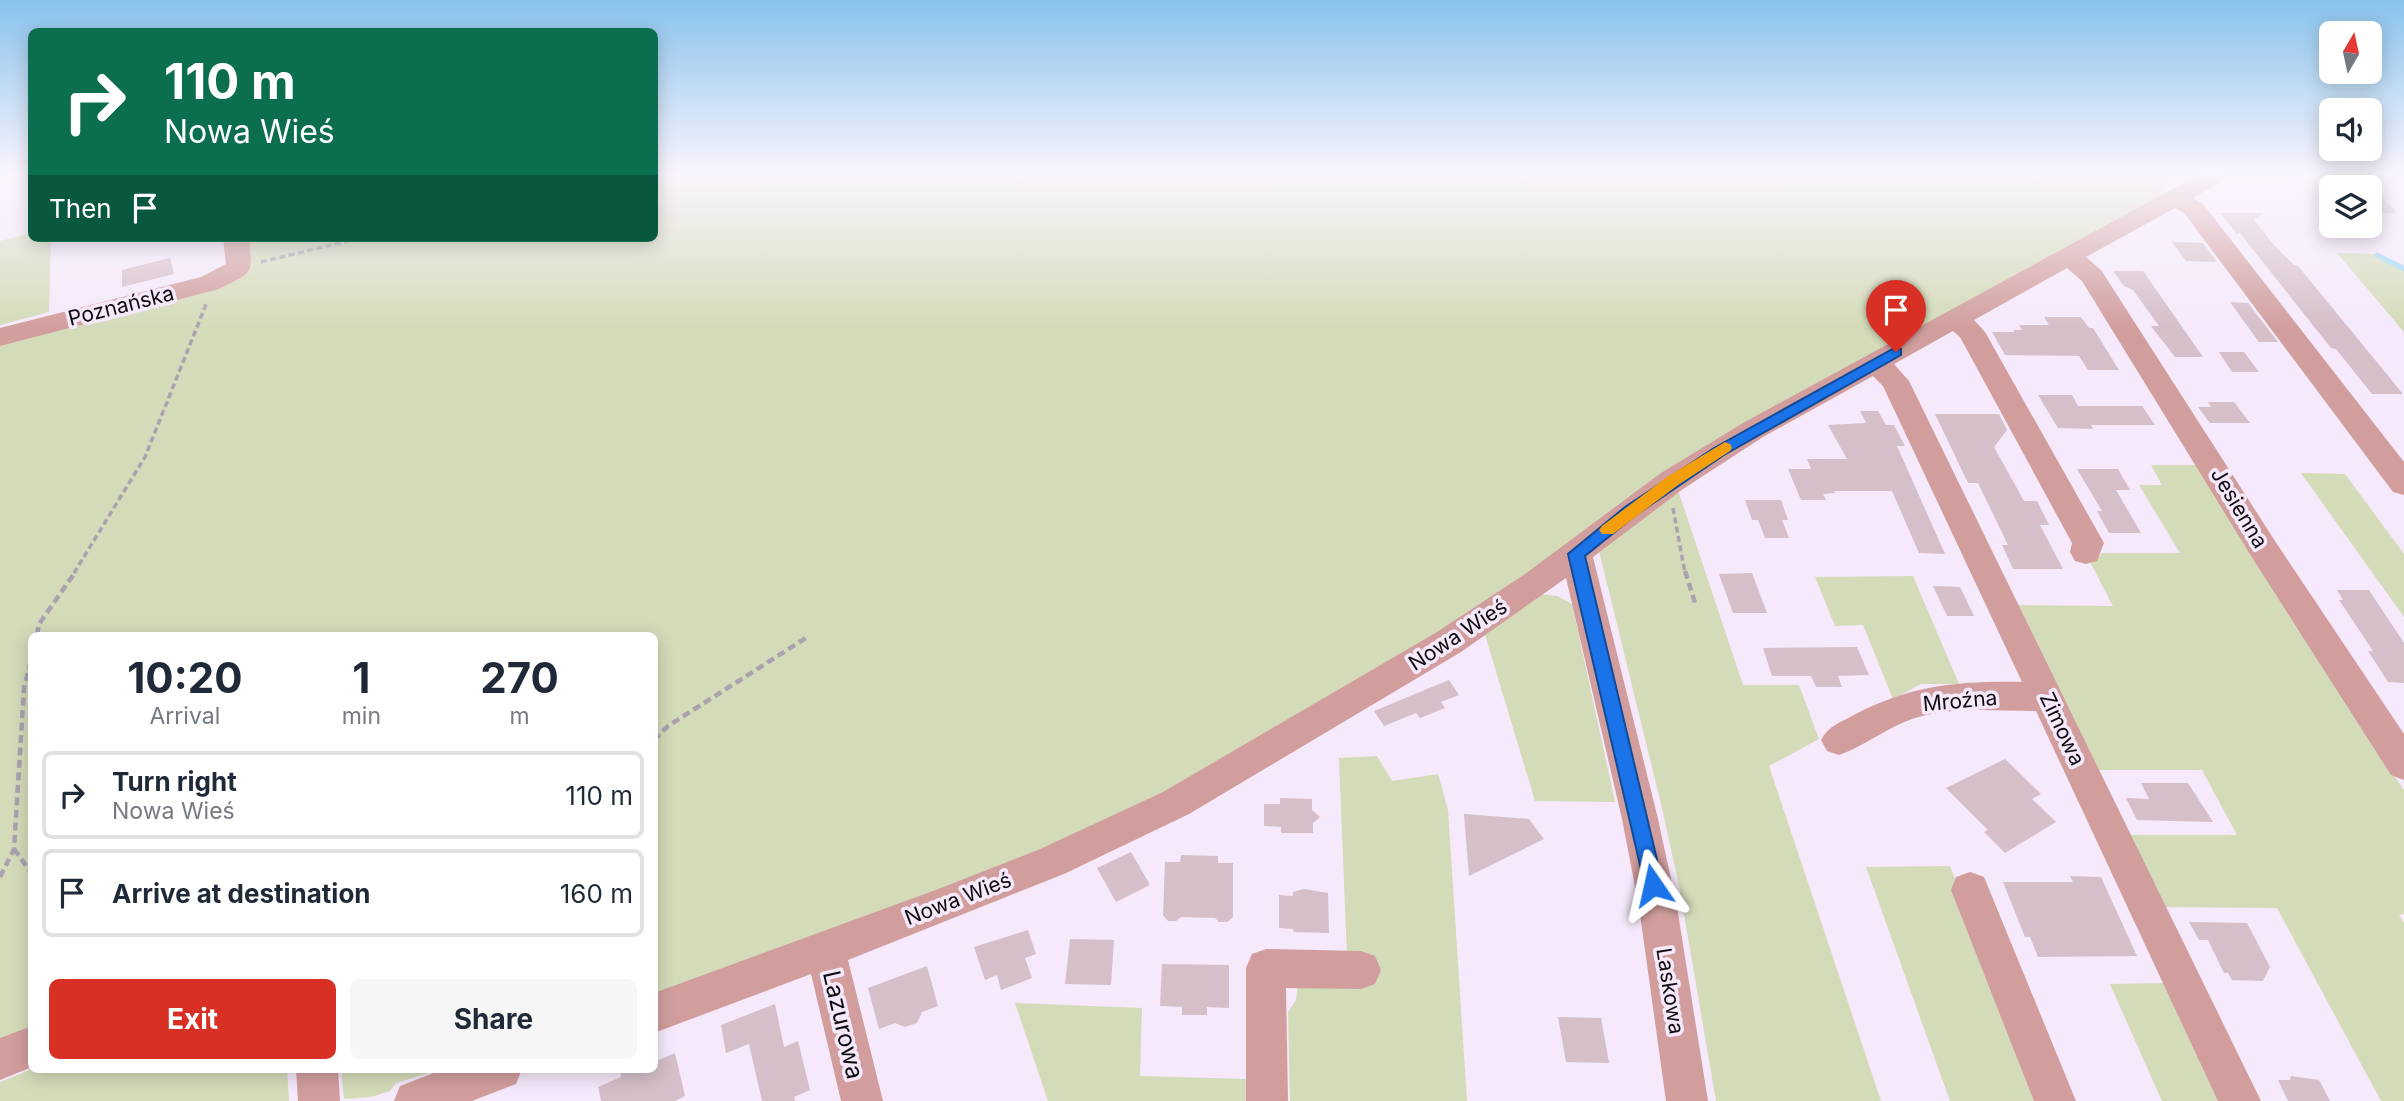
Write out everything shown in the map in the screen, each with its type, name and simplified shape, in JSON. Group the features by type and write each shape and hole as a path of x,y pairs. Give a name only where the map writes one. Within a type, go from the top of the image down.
{"street":[{"name":"Nowa Wieś","path":"658,1012 1051,862 1176,803 1449,642 1576,554 1672,481 1754,430 2126,225"},
{"path":"2207,225 2404,484"},
{"path":"236,242 239,268"},
{"name":"Jesienna","path":"2070,257 2092,276 2264,550 2404,764"},
{"name":"Poznańska","path":"0,337 210,282 239,268"},
{"path":"1956,319 1971,332 2004,391 2088,543 2086,552"},
{"name":"Zimowa","path":"1875,363 1895,382 2239,1101"},
{"name":"Laskowa","path":"1576,554 1640,819 1658,907 1687,1101"},
{"name":"Mroźna","path":"1839,740 1896,710 1929,701 1976,697 2047,697"},
{"path":"1969,890 2055,1101"},
{"name":"Lazurowa","path":"825,950 862,1101"},
{"path":"1267,1101 1266,968 1361,970"},
{"path":"0,1059 28,1048"},
{"path":"317,1073 319,1101"},
{"path":"415,1101 490,1073"}],"path":[{"path":"239,268 344,242"},
{"path":"38,632 39,624 92,547 145,457 202,318 210,282"},
{"path":"1672,481 1674,517 1688,586 1696,606"},
{"path":"658,736 668,726 809,636"},
{"path":"0,877 14,849 24,688 28,672"},
{"path":"14,849 28,868"}],"green space":[{"path":"658,225 2111,225 1839,374 1512,590 1142,810 658,1003 658,632 28,632 28,1028 0,1039 0,340 220,283 245,242 658,242"},
{"path":"28,234 28,242 51,242 49,312 0,325 0,241"},
{"path":"2337,253 2379,254 2404,265 2404,332"},
{"path":"2151,465 2200,465 2354,717 2404,790 2404,914 2399,915 2404,923 2404,1101 2381,1101 2277,908 2158,907 2123,835 2237,835 2202,770 2092,770 2012,605 2113,606 2089,560 2096,560 2102,553 2180,553 2139,485 2162,485"},
{"path":"2301,473 2345,474 2404,554 2404,617"},
{"path":"1678,490 1743,685 1799,685 1819,739 1769,766 1881,1101 1716,1101 1680,891 1599,551"},
{"path":"1913,576 1959,684 1921,684 1893,699 1863,625 1835,626 1815,577"},
{"path":"1541,594 1557,596 1572,604 1615,802 1535,801 1485,635"},
{"path":"1377,756 1392,781 1438,774 1448,810 1467,1101 1290,1101 1288,1012 1296,1000 1298,984 1347,956 1339,758"},
{"path":"1950,866 2043,1101 1950,1101 1866,867"},
{"path":"2166,983 2221,1101 2162,1101 2110,984"},
{"path":"1015,1003 1142,1008 1140,1076 1247,1079 1247,1101 1048,1101"},
{"path":"28,1071 28,1073 287,1073 289,1101 0,1101 0,1082"},
{"path":"341,1073 429,1073 396,1083 390,1091 371,1097 344,1099"}],"building":[{"path":"2230,225 2258,225 2274,245 2298,266 2403,394 2372,394 2336,349 2331,348 2239,232 2237,234"},
{"path":"2172,242 2203,243 2217,262 2186,261"},
{"path":"170,258 174,274 122,287 122,270"},
{"path":"2113,271 2143,271 2203,357 2175,357 2151,326 2159,326 2133,290 2124,286"},
{"path":"2230,302 2248,303 2278,342 2259,342"},
{"path":"2044,317 2081,317 2089,328 2093,328 2119,370 2088,370 2079,356 2005,355 1992,332 2022,330 2019,325 2049,325"},
{"path":"2219,352 2244,352 2259,372 2232,372"},
{"path":"2038,395 2072,395 2078,406 2142,406 2155,425 2058,428"},
{"path":"2208,402 2234,402 2250,423 2210,423 2198,407 2211,407"},
{"path":"1860,411 1878,411 1886,425 1894,425 1905,446 1897,446 1945,554 1919,553 1892,491 1834,491 1835,493 1823,494 1826,500 1801,500 1788,469 1811,469 1807,459 1847,459 1828,425 1866,423"},
{"path":"1935,414 1999,414 2007,430 1994,447 2024,501 2037,501 2049,525 2040,525 2063,569 2013,569 2002,545 2008,545 1978,483 1968,483"},
{"path":"2077,469 2118,469 2130,490 2116,490 2141,533 2109,533 2097,511 2102,511"},
{"path":"1745,500 1781,500 1788,520 1782,520 1789,538 1765,538 1758,520 1752,520"},
{"path":"1752,573 1767,613 1733,613 1719,574"},
{"path":"1933,586 1960,587 1974,616 1947,616"},
{"path":"2337,590 2369,590 2404,643 2404,683 2388,682 2368,651 2373,651 2339,600 2343,600"},
{"path":"1857,647 1869,675 1838,676 1842,687 1816,687 1811,676 1772,676 1763,648"},
{"path":"1449,680 1459,695 1441,702 1445,708 1420,718 1416,713 1384,726 1374,711"},
{"path":"2005,759 2041,794 2032,799 2056,822 2005,853 1984,832 1988,830 1946,788"},
{"path":"2141,783 2188,783 2213,822 2137,820 2126,798 2149,799"},
{"path":"1280,798 1312,799 1312,810 1320,817 1313,823 1313,833 1281,833 1281,827 1264,826 1264,804 1280,804"},
{"path":"1464,814 1529,819 1544,839 1469,876"},
{"path":"1131,852 1150,885 1116,902 1097,868"},
{"path":"1181,855 1218,856 1218,863 1233,863 1233,917 1227,922 1219,922 1215,918 1181,917 1176,921 1168,921 1163,915 1165,862 1180,862"},
{"path":"2070,876 2101,877 2137,956 2038,957 2030,937 2025,937 2003,882 2073,882"},
{"path":"1304,889 1328,893 1329,933 1294,932 1293,929 1279,928 1279,895 1293,896 1293,892"},
{"path":"2189,922 2247,923 2270,967 2263,981 2232,980 2228,973 2224,973 2208,940 2199,940"},
{"path":"1028,930 1036,954 1025,958 1032,978 1001,990 997,975 985,980 974,947"},
{"path":"1070,939 1114,940 1111,985 1065,984"},
{"path":"1162,964 1229,965 1229,1008 1207,1007 1207,1015 1182,1015 1182,1007 1160,1006"},
{"path":"927,966 938,1006 922,1012 917,1023 905,1027 895,1023 879,1029 868,988"},
{"path":"775,1004 784,1047 798,1041 810,1090 794,1097 795,1101 762,1101 749,1044 726,1053 721,1025"},
{"path":"1558,1017 1601,1018 1609,1063 1566,1062"},
{"path":"675,1053 685,1096 675,1101 601,1101 598,1087 621,1077 620,1073 658,1073 658,1060"},
{"path":"2291,1076 2319,1080 2330,1101 2288,1101 2278,1080 2290,1080"}],"waterway":[{"path":"2377,255 2404,269"}],"slow traffic":[{"path":"1607,530 1672,481 1725,448"}],"route":[{"path":"1653,885 1640,819 1576,554 1672,481 1719,451 1896,352"}]}
